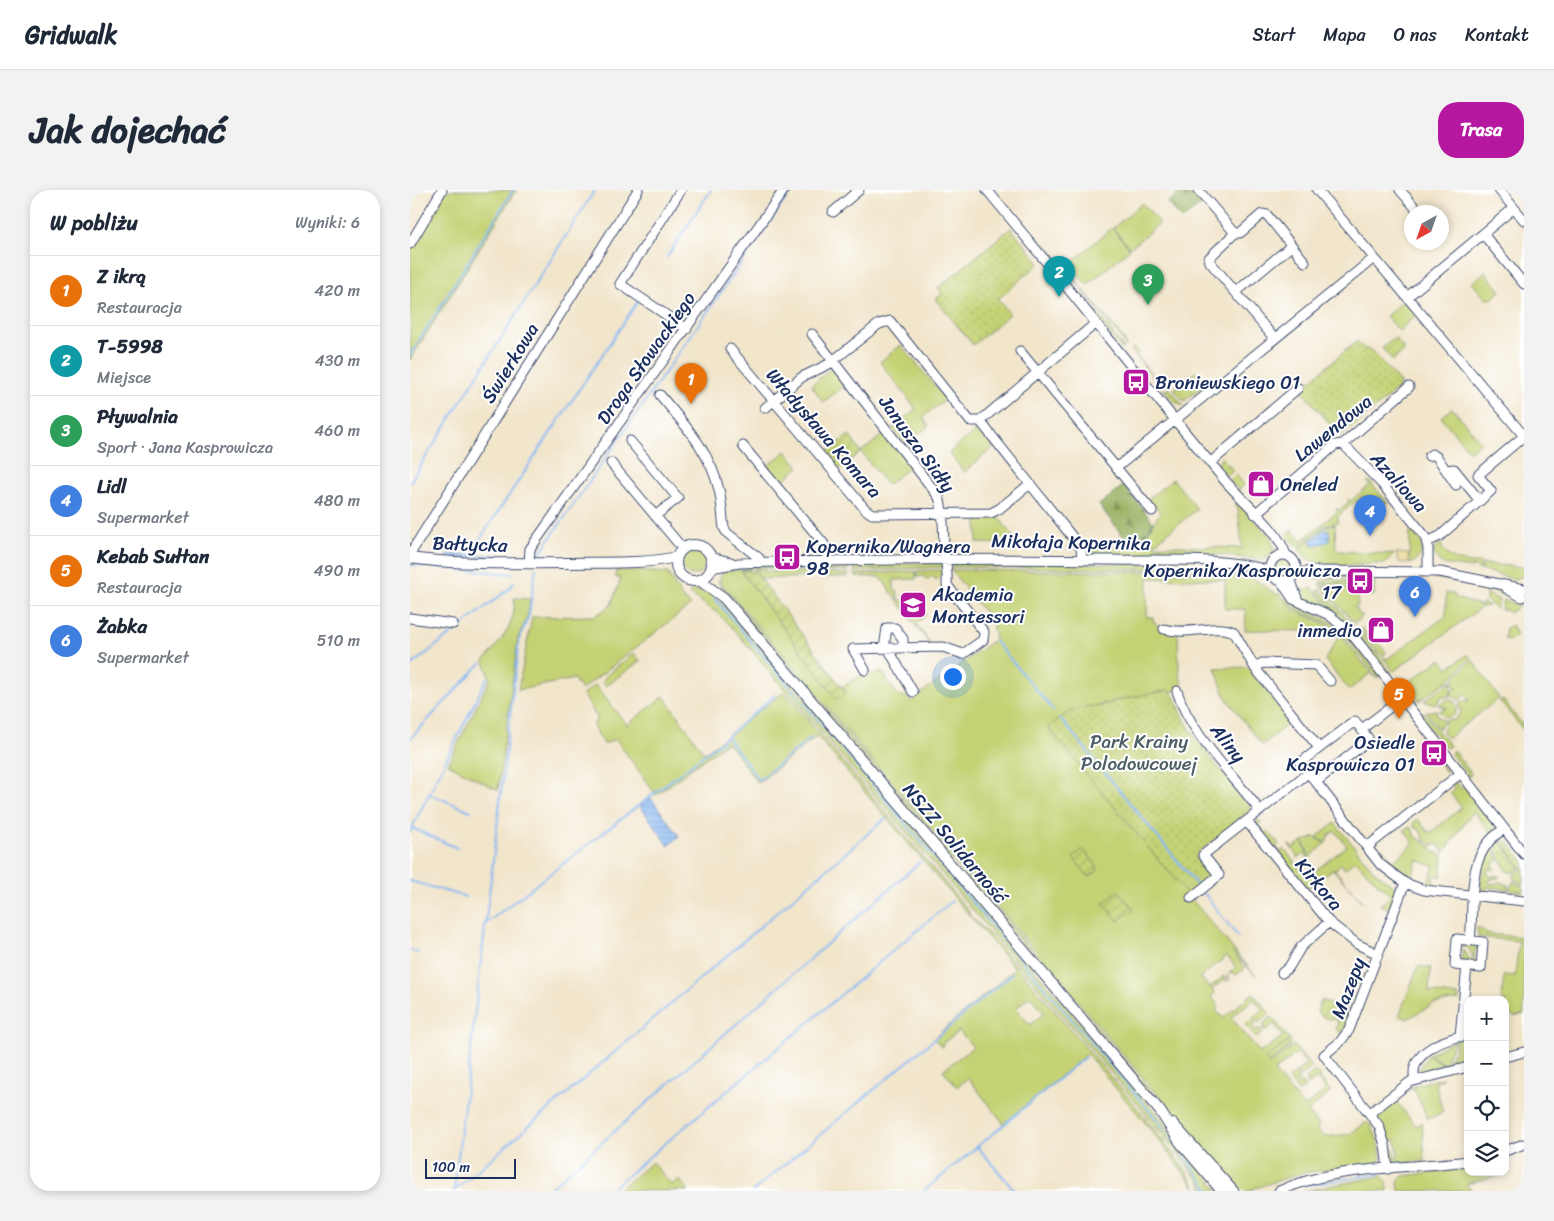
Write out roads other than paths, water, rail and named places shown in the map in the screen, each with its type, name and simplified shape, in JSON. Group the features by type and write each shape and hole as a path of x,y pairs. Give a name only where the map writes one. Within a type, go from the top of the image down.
{"main road":[{"name":"Mikołaja Kopernika","path":"529,563 646,562 679,558 699,546 710,557"},
{"name":"Bałtycka","path":"410,556 447,562 529,563"},
{"path":"710,557 710,570"},
{"name":"Mikołaja Kopernika","path":"679,558 686,579 699,580 710,570"},
{"name":"NSZZ Solidarność","path":"710,570 724,598 1160,1111 1190,1141 1233,1191"},
{"name":"NSZZ Solidarność","path":"699,580 724,598"},
{"name":"NSZZ Solidarność","path":"1160,1111 1180,1142 1222,1191"}],"street":[{"path":"410,244 442,190"},
{"name":"Świerkowa","path":"410,556 638,190"},
{"path":"681,190 620,284 687,329"},
{"name":"Droga Słowackiego","path":"529,563 535,545 784,190"},
{"path":"833,212 860,190"},
{"path":"987,190 1210,463 1278,540 1282,556 1290,574 1287,594 1300,603 1328,616 1346,629 1524,854"},
{"path":"1198,190 1235,234"},
{"path":"1317,190 1524,436"},
{"path":"1400,190 1413,205"},
{"path":"1499,190 1524,220"},
{"path":"1406,297 1514,208"},
{"path":"1274,338 1209,260 1210,256 1262,214 1267,215 1305,262"},
{"path":"1483,234 1524,284"},
{"path":"1236,292 1291,246"},
{"path":"1116,468 1176,421 1274,338 1280,337 1374,258"},
{"path":"765,408 802,377 834,360 879,324 890,321 970,421 980,421 1096,323"},
{"name":"Janusza Sidły","path":"812,334 939,497 943,512 948,568 947,585 982,628 985,636 974,648 963,654 943,647 903,648"},
{"name":"Władysława Komara","path":"730,349 868,511 876,514 994,512 1030,484"},
{"path":"1020,351 1152,511"},
{"name":"Lawendowa","path":"1255,514 1335,445 1343,444 1409,387"},
{"path":"1210,463 1298,388"},
{"path":"660,395 694,435 706,454 715,477 724,528 732,539 759,558 760,562"},
{"path":"980,421 1081,548 1082,559"},
{"name":"Azaliowa","path":"1427,542 1440,536 1491,491 1478,475 1524,436"},
{"path":"630,441 678,498 655,516"},
{"name":"Azaliowa","path":"1343,444 1381,483 1427,542 1428,572"},
{"path":"743,446 824,544 828,562"},
{"path":"1429,456 1434,454 1456,485"},
{"path":"611,463 635,497 655,516 679,558"},
{"path":"1447,470 1454,469 1480,501"},
{"path":"1282,556 1271,567 1274,578 1317,571 1428,572 1455,574 1500,585 1524,594"},
{"name":"Mikołaja Kopernika","path":"710,557 739,563"},
{"name":"Mikołaja Kopernika","path":"710,570 739,563 946,558 1082,559 1271,567"},
{"path":"410,618 453,624"},
{"path":"865,670 853,649 887,648 903,648 903,639 895,628 887,628 887,648 913,692"},
{"path":"1164,628 1184,632 1222,628 1239,638 1255,668 1319,748"},
{"path":"1255,668 1262,663 1316,665 1330,681"},
{"name":"Aliny","path":"1177,691 1181,704 1195,727 1260,811"},
{"path":"1362,729 1402,698"},
{"path":"1316,782 1365,743 1368,738 1355,722 1350,723 1300,763 1387,870 1405,883 1424,890 1524,901"},
{"path":"1191,898 1219,875 1203,855 1308,773"},
{"path":"1367,847 1461,773"},
{"name":"Kirkora","path":"1247,822 1329,922 1357,944 1378,954"},
{"path":"1470,940 1477,858 1490,840 1504,829"},
{"name":"Mazepy","path":"1388,1169 1384,1138 1370,1113 1324,1055 1340,1042 1349,1030 1405,883"},
{"path":"1282,974 1290,967 1301,947 1329,922"},
{"path":"1457,939 1483,942 1481,968 1467,966 1455,965 1457,939"},
{"path":"1466,996 1467,966"},
{"path":"1415,1080 1416,1066 1428,1049 1441,1041 1464,1036"},
{"path":"1509,1056 1524,1052"},
{"path":"1370,1113 1415,1080 1464,1068"},
{"path":"1509,1150 1524,1144"},
{"path":"1279,1191 1310,1180 1388,1169 1464,1161"}],"water":[{"path":"1325,529 1329,530 1330,541 1316,545 1312,544 1312,540"},
{"path":"446,554 504,555 504,559 446,558"},
{"path":"651,798 679,836 669,846 640,806"}],"waterway":[{"path":"410,355 513,190"},
{"path":"410,482 595,190"},
{"path":"596,265 643,190"},
{"path":"667,257 711,190"},
{"path":"537,557 792,190"},
{"path":"468,557 638,301"},
{"path":"410,565 513,574"},
{"path":"454,1191 519,640 529,615 536,568"},
{"path":"410,666 510,588 514,582"},
{"path":"714,598 1176,1144"},
{"path":"995,641 1054,711"},
{"path":"410,739 481,663"},
{"path":"410,832 487,678"},
{"path":"727,737 775,695"},
{"path":"1060,718 1198,886"},
{"path":"484,925 727,737 759,780 812,737"},
{"path":"429,794 471,811"},
{"path":"455,1190 885,819"},
{"path":"412,828 457,848"},
{"path":"547,1191 920,862"},
{"path":"410,881 466,897"},
{"path":"1204,893 1238,937"},
{"path":"609,1191 952,901"},
{"path":"410,950 418,953"},
{"path":"753,1191 1012,974"},
{"path":"924,1191 1085,1057"},
{"path":"977,1146 1015,1191"},
{"path":"1183,1154 1210,1191"},
{"path":"1308,1185 1378,1174"}],"place":[{"name":"T-5998","path":"1059,297"},
{"name":"Pływalnia","path":"1148,305"},
{"name":"Broniewskiego 01","path":"1136,382"},
{"name":"Z ikrą","path":"691,404"},
{"name":"Oneled","path":"1261,484"},
{"name":"Lidl","path":"1370,536"},
{"name":"Kopernika/Wagnera 98","path":"787,557"},
{"name":"Kopernika/Kasprowicza 17","path":"1360,581"},
{"name":"Akademia Montessori","path":"913,605"},
{"name":"Żabka","path":"1415,617"},
{"name":"inmedio","path":"1381,630"},
{"name":"Kebab Sułtan","path":"1399,719"},
{"name":"Osiedle Kasprowicza 01","path":"1434,753"}],"park label":[{"name":"Park Krainy Polodowcowej","path":"1139,752"}]}
